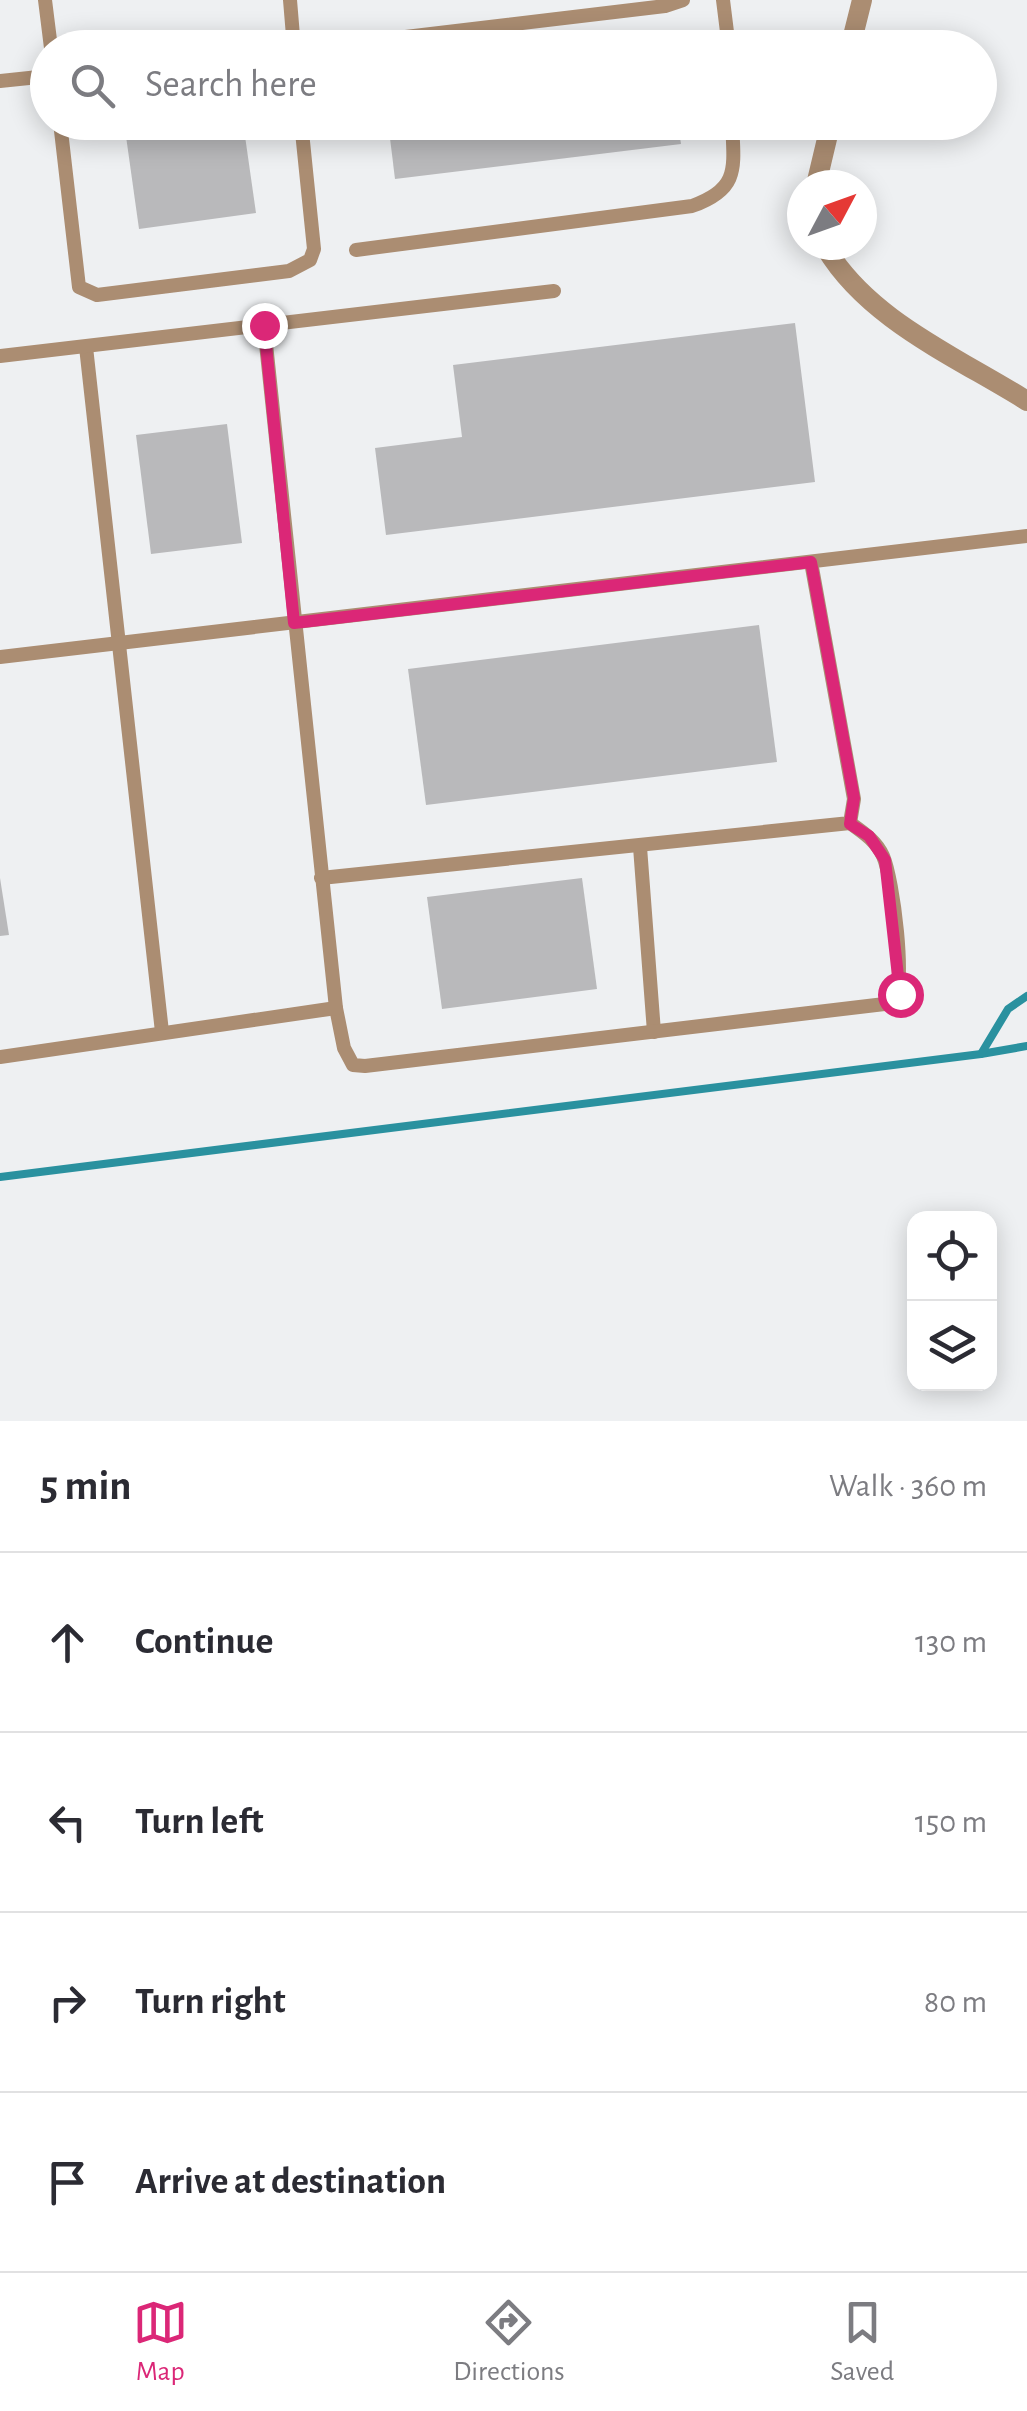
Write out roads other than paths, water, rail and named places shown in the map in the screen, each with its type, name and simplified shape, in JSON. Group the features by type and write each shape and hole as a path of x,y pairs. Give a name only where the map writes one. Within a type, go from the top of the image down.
{"street":[{"path":"854,30 862,0"},
{"path":"820,170 827,140"},
{"path":"835,260 858,291 882,310 1027,401"}],"lane":[{"path":"45,0 49,30"},
{"path":"290,0 292,30"},
{"path":"464,30 666,6 683,0"},
{"path":"723,0 727,30"},
{"path":"0,81 30,78"},
{"path":"62,140 79,288 96,295 289,270 310,260 314,249 304,140"},
{"path":"356,250 692,206 722,192 731,180 732,140"},
{"path":"0,356 554,291"},
{"path":"264,325 294,623 336,1008 344,1048 353,1065 893,1003 900,994 885,860 869,836 850,824 322,878"},
{"path":"86,347 162,1032"},
{"path":"0,657 1027,536"},
{"path":"811,562 854,798 850,824"},
{"path":"640,847 654,1032"},
{"path":"0,1057 336,1008"}],"waterway":[{"path":"0,1177 981,1054 1008,1009 1027,996"},
{"path":"981,1054 1027,1046"}]}
